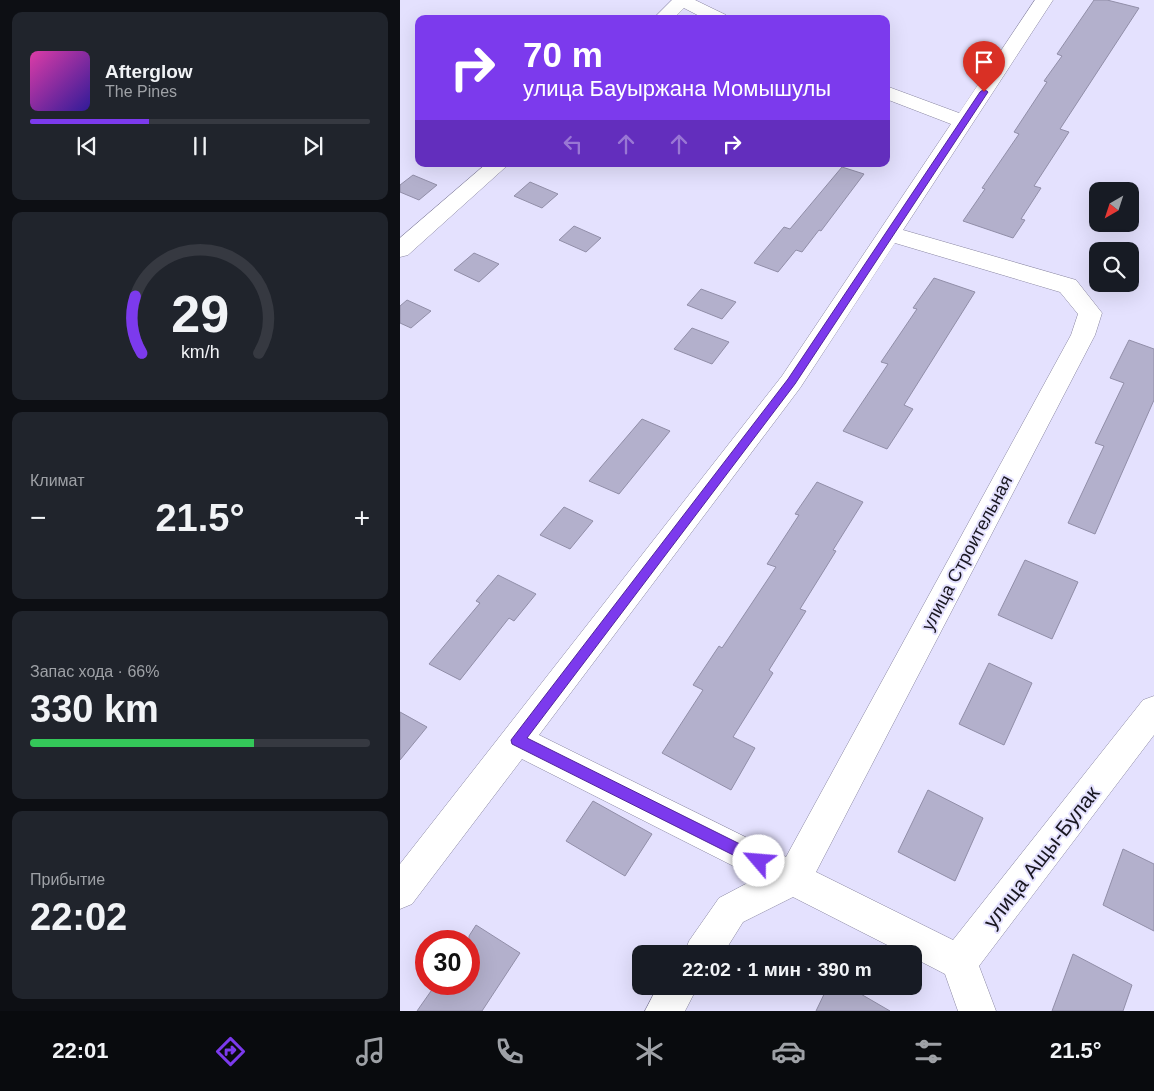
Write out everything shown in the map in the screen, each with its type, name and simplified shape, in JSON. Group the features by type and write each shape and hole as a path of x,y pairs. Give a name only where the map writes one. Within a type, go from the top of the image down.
{"street":[{"path":"666,15 682,0 712,15"},
{"path":"400,892 791,382 1044,0"},
{"path":"890,94 964,122"},
{"path":"400,250 495,167"},
{"name":"улица Строительная","path":"794,878 1083,335 1090,313 1068,286 890,234"},
{"name":"улица Ащы-Булак","path":"960,962 1154,710"},
{"path":"517,740 960,962 977,1011"},
{"path":"708,945 731,910 794,878"},
{"path":"664,1011 674,995"}],"building":[{"path":"1094,0 1107,0 1139,8 1060,129 1069,132 1034,186 1041,188 1021,219 1025,220 1013,238 963,221 985,189 982,188 1019,134 1014,132 1047,82 1044,81 1062,56 1057,54"},
{"path":"842,167 864,174 821,231 819,230 802,252 796,250 778,272 754,263 784,227 790,229"},
{"path":"413,175 437,185 419,200 400,192 400,185"},
{"path":"530,182 558,194 542,208 514,196"},
{"path":"574,226 601,238 586,252 559,240"},
{"path":"474,253 499,264 479,282 454,270"},
{"path":"934,278 975,292 904,405 913,409 887,449 843,431 888,364 881,362 917,309 913,308"},
{"path":"701,289 736,302 722,319 687,305"},
{"path":"407,300 431,311 411,328 400,323 400,306"},
{"path":"692,328 729,342 712,364 674,349"},
{"path":"1129,340 1154,349 1154,400 1095,534 1068,523 1104,446 1095,443 1124,383 1110,378"},
{"path":"642,419 670,431 619,494 589,481"},
{"path":"817,482 863,502 833,550 836,551 800,609 806,611 769,670 773,673 733,737 755,748 731,790 662,753 703,690 693,685 719,646 722,648 776,567 767,564 799,515 795,514"},
{"path":"564,507 593,521 570,549 540,535"},
{"path":"1025,560 1078,582 1052,639 998,615"},
{"path":"498,575 536,594 514,621 509,618 460,680 429,664 480,603 476,601"},
{"path":"989,663 1032,683 1004,745 959,724"},
{"path":"400,712 427,727 400,760"},
{"path":"928,790 983,818 955,881 898,852"},
{"path":"593,801 652,834 625,876 566,841"},
{"path":"1123,849 1154,864 1154,931 1103,905"},
{"path":"476,925 520,953 482,1011 417,1011 428,995 480,995 480,930 473,930"},
{"path":"1073,954 1132,985 1123,1011 1052,1011"},
{"path":"824,995 862,995 890,1011 816,1011"}],"route":[{"path":"759,861 517,740 791,382 984,92"}]}
